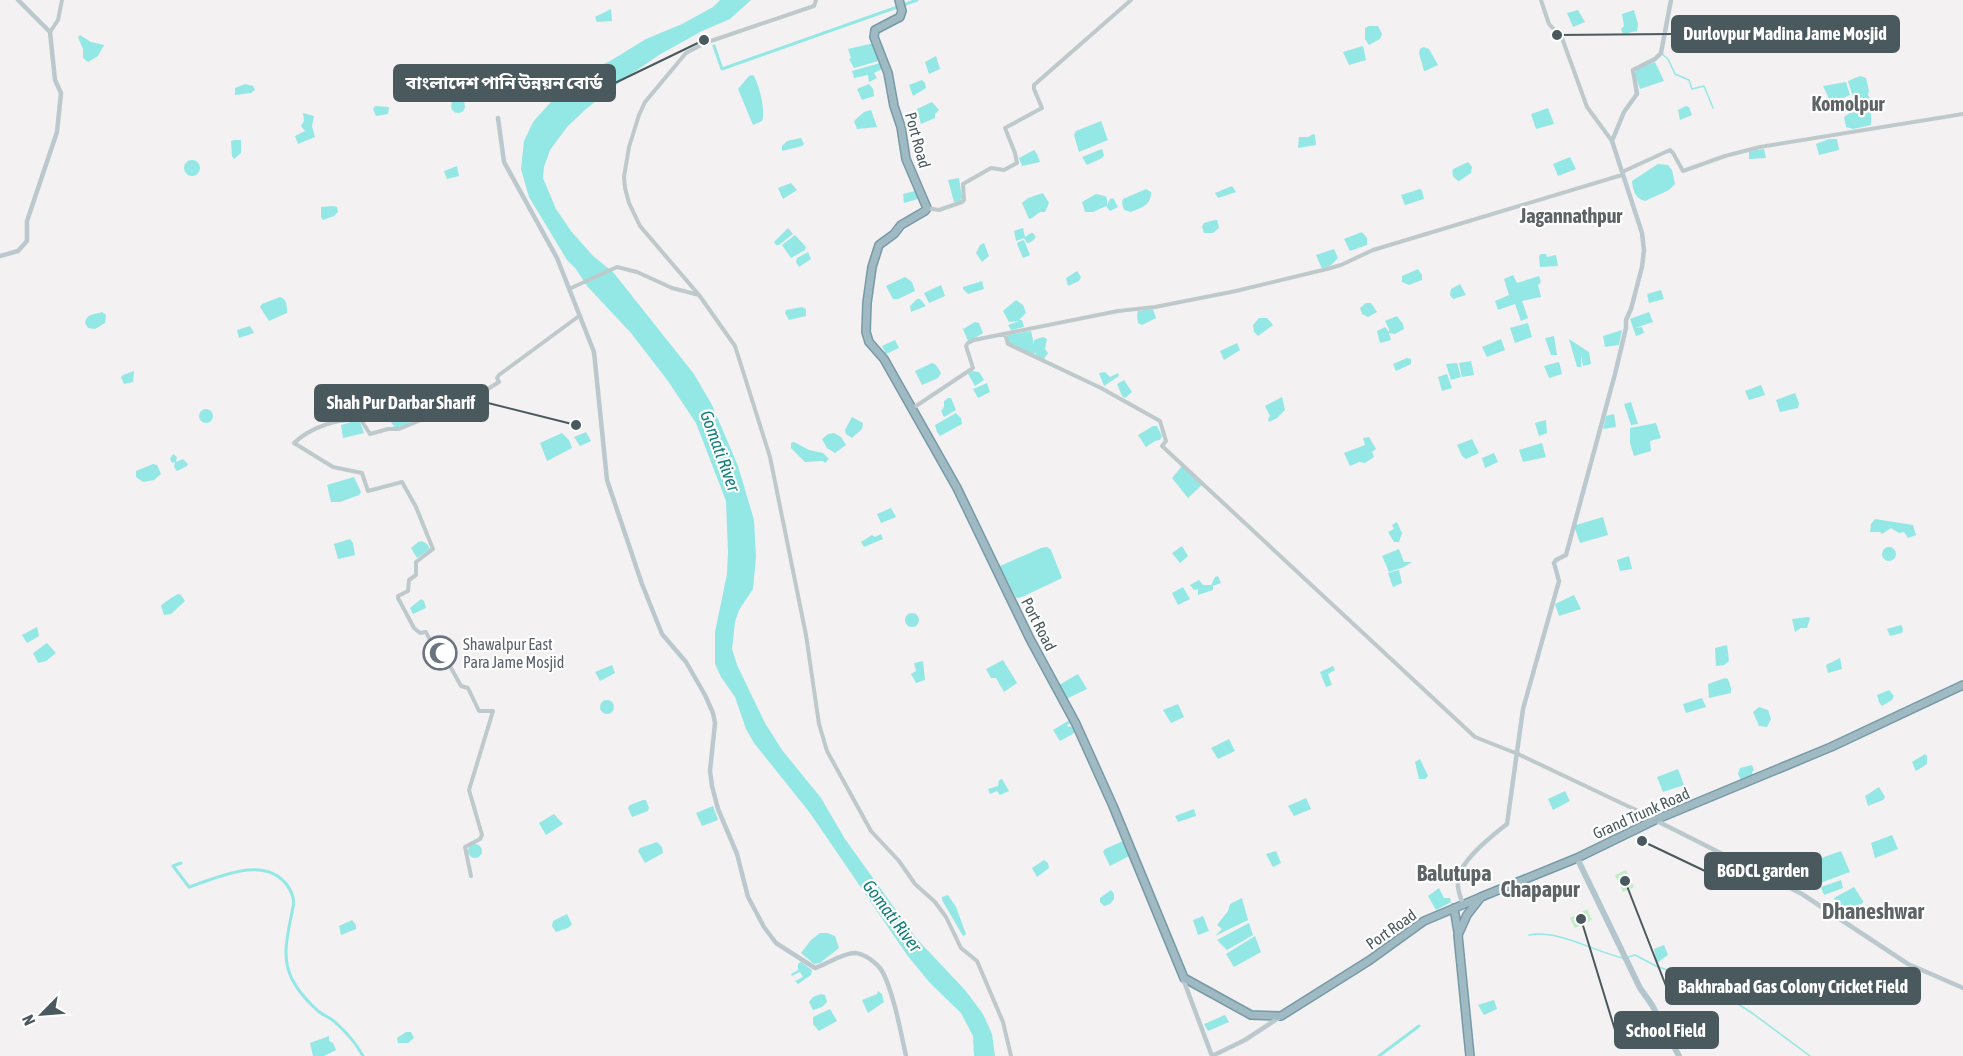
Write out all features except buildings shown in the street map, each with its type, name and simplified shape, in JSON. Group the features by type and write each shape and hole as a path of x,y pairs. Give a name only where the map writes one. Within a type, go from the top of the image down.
{"highway":[{"name":"Port Road","path":"900,3 900,17 878,27 874,37 888,73 906,159 927,208 926,211 901,225 894,234 879,245 872,267 866,332 869,342 884,359 957,488 1030,639 1076,724 1120,822 1182,976"},
{"name":"Grand Trunk Road","path":"1481,897 1577,858 1655,819 1831,747 1963,685"},
{"name":"Port Road","path":"1281,1016 1370,960 1424,921 1481,897"},
{"path":"1458,934 1467,915 1481,897"},
{"path":"1454,908 1470,1056"},
{"path":"1182,976 1251,1016 1281,1016"}],"main road":[{"path":"0,256 18,250 27,241 27,221 57,132 61,93 55,80 50,32 18,0"},
{"path":"1463,904 1458,882 1460,872 1480,846 1507,824 1524,709 1559,581 1554,564 1556,560 1566,555 1617,365 1626,320 1642,267 1644,250 1642,233 1612,141 1624,112 1637,94 1633,70 1655,59 1661,53 1671,0"},
{"path":"498,118 504,162 557,258 594,352 608,486 660,630 686,662 710,703 715,723 710,761 712,786 718,809 737,854 748,897 764,927 776,943 815,968 855,953 868,958 881,969 889,989 906,1056"},
{"path":"1655,819 1802,894 1908,964 1963,988"},
{"path":"1577,858 1627,962 1678,1056"},
{"path":"1182,976 1212,1056 1245,1040 1281,1016"}],"street":[{"path":"50,32 58,20 62,0"},
{"path":"816,0 814,6 693,49 686,54 645,102 639,115 625,167 625,188 640,226 699,295 735,346 770,457 806,635 819,724 827,751 871,831 899,861 915,884 935,902 946,917 961,948 976,961 1001,1015 1011,1056"},
{"path":"927,208 939,210 962,202 964,200 963,184 991,168 1004,170 1017,163 1005,128 1042,108 1034,85 1131,0"},
{"path":"1541,0 1549,24 1562,38 1591,114 1612,141"},
{"path":"912,409 973,368 966,349 968,343 1118,311 1155,307 1236,291 1327,269 1373,250 1622,173 1670,150 1683,171 1725,156 1760,147 1963,114"},
{"path":"569,289 617,267 637,272 672,288 699,295"},
{"path":"471,876 465,847 480,839 482,835 469,790 493,711 479,711 468,688 461,686 445,657 437,655 426,632 420,633 414,628 398,598 409,589 408,580 416,576 414,565 416,562 433,549 417,507 402,482 368,491 362,473 333,467 294,443 308,433 342,420 361,420 370,434 388,429 399,429 459,405 499,382 499,375 579,316"},
{"path":"1005,334 1008,344 1101,388 1160,422 1166,441 1162,446 1475,737 1518,754 1655,819"}],"green space":[{"path":"1626,870 1634,887 1623,892 1615,875"},
{"path":"1587,909 1592,920 1575,928 1570,918"}],"water":[{"name":"Gomati River","path":"720,0 751,0 730,19 702,31 659,55 586,109 567,127 550,150 543,178 556,209 571,231 593,256 613,272 694,374 712,405 738,466 754,520 756,557 753,589 739,610 735,622 732,649 737,665 765,723 782,750 821,798 845,839 916,938 965,990 983,1014 992,1034 995,1056 974,1056 973,1036 961,1013 930,983 907,955 810,813 754,743 746,729 735,697 715,664 715,632 727,574 726,501 696,423 668,381 631,333 587,286 567,260 529,197 521,169 524,141 533,122 549,104 584,73 610,61 646,39 682,24 713,7"},
{"path":"611,9 612,21 597,22 595,17"},
{"path":"1578,10 1585,22 1573,27 1567,13"},
{"path":"1634,10 1638,24 1637,31 1623,34 1622,14"},
{"path":"1378,26 1382,34 1380,39 1369,45 1365,39 1365,28"},
{"path":"80,35 91,42 104,45 98,56 88,62 83,58 83,49 78,37"},
{"path":"874,43 882,60 854,68 849,59 851,58 848,49"},
{"path":"1363,46 1366,60 1349,65 1343,52"},
{"path":"1423,47 1429,49 1438,65 1425,71 1419,53"},
{"path":"936,56 940,69 929,74 925,62"},
{"path":"1655,62 1664,81 1640,89 1636,69"},
{"path":"880,63 884,68 874,73 877,78 869,82 868,75 854,78 852,71"},
{"path":"753,75 760,90 763,116 762,121 753,125 738,89 749,76"},
{"path":"1860,76 1866,78 1871,106 1858,107 1855,99 1860,97 1853,97 1848,81"},
{"path":"922,80 926,88 913,96 909,85"},
{"path":"1846,82 1850,95 1831,103 1823,86"},
{"path":"245,84 253,86 255,90 251,93 235,95 235,88"},
{"path":"869,84 874,96 862,100 857,89"},
{"path":"458,99 463,101 465,106 463,111 458,113 453,111 451,106 453,101"},
{"path":"932,102 939,110 935,118 921,124 917,109"},
{"path":"375,106 389,107 388,114 376,116 373,109"},
{"path":"1689,107 1692,115 1680,120 1678,110"},
{"path":"1548,108 1554,124 1536,129 1531,114"},
{"path":"1868,109 1871,114 1871,125 1853,129 1846,127 1844,117 1851,112"},
{"path":"871,110 877,127 857,129 854,121 864,112"},
{"path":"303,113 314,116 312,126 315,137 298,144 295,136 305,131 301,126 304,121"},
{"path":"1101,121 1108,140 1079,152 1074,135 1076,131"},
{"path":"1313,134 1316,145 1298,148 1299,137 1308,137"},
{"path":"801,138 804,144 802,146 782,151 782,146 787,141"},
{"path":"1829,139 1837,139 1839,150 1819,155 1816,144"},
{"path":"241,140 241,153 234,159 231,141"},
{"path":"1102,149 1104,155 1102,158 1087,165 1082,157"},
{"path":"1764,149 1766,158 1749,159 1749,151"},
{"path":"1034,150 1040,162 1022,166 1019,158"},
{"path":"1570,157 1576,169 1558,176 1553,164"},
{"path":"192,160 200,168 192,176 184,168"},
{"path":"1468,162 1472,167 1471,173 1459,181 1454,178 1453,169"},
{"path":"1658,164 1668,165 1672,170 1675,184 1669,190 1645,201 1642,200 1635,194 1632,181"},
{"path":"457,166 459,176 447,179 444,171"},
{"path":"959,178 962,198 961,201 954,202 948,180"},
{"path":"791,183 797,190 783,199 778,188"},
{"path":"1232,186 1236,192 1218,198 1215,193"},
{"path":"1146,189 1151,192 1150,200 1146,205 1131,212 1124,210 1123,199"},
{"path":"1420,189 1424,199 1405,205 1401,195"},
{"path":"915,191 918,199 904,203 903,194"},
{"path":"1043,193 1049,203 1045,212 1040,212 1029,219 1022,203 1028,198"},
{"path":"1096,194 1105,196 1107,205 1113,198 1118,207 1110,211 1106,206 1093,212 1085,212 1082,202"},
{"path":"321,207 337,207 338,212 323,220"},
{"path":"1217,220 1219,228 1213,233 1204,233 1202,227 1204,223"},
{"path":"788,228 793,234 776,245 774,242"},
{"path":"1023,228 1025,237 1033,233 1036,237 1031,242 1027,243 1024,238 1016,241 1014,231"},
{"path":"1362,232 1367,238 1367,245 1350,251 1344,239"},
{"path":"795,235 806,247 805,250 791,258 782,245"},
{"path":"1024,240 1030,255 1023,258 1017,244"},
{"path":"984,243 989,256 982,262 976,253 980,245"},
{"path":"1334,249 1338,258 1331,265 1322,269 1316,255"},
{"path":"808,252 811,259 799,267 796,262 797,258"},
{"path":"1546,254 1547,257 1556,255 1558,266 1540,267 1539,256"},
{"path":"1418,269 1422,280 1409,285 1402,282 1402,276"},
{"path":"1077,271 1081,277 1079,281 1068,286 1066,278"},
{"path":"1513,275 1517,283 1539,276 1541,282 1538,285 1541,297 1522,301 1528,318 1521,321 1515,304 1498,310 1495,301 1509,295 1504,279"},
{"path":"905,277 912,282 915,291 893,299 886,286"},
{"path":"982,281 984,289 968,294 963,289 963,287"},
{"path":"1460,284 1466,295 1453,299 1450,295 1451,289"},
{"path":"941,285 945,296 929,303 924,293"},
{"path":"1661,290 1664,299 1649,303 1647,294"},
{"path":"280,297 287,305 287,313 269,321 260,307"},
{"path":"920,299 926,306 911,312 910,306"},
{"path":"1016,300 1023,305 1026,313 1019,320 1022,320 1024,327 1011,330 1008,325 1019,321 1009,322 1003,311"},
{"path":"1366,303 1371,303 1377,312 1368,317 1362,314 1360,308"},
{"path":"802,307 806,309 806,316 789,320 785,313 786,310"},
{"path":"1153,309 1156,318 1142,325 1138,323 1138,311"},
{"path":"102,312 106,315 105,323 95,329 88,328 85,323 87,317"},
{"path":"1649,312 1653,322 1635,328 1642,327 1644,333 1636,336 1630,319"},
{"path":"1397,316 1404,329 1395,334 1389,333 1391,340 1380,343 1377,331 1385,327 1389,332 1385,321"},
{"path":"1259,318 1267,318 1273,325 1258,336 1254,332 1253,325"},
{"path":"975,322 979,323 983,333 968,341 963,329"},
{"path":"1528,323 1532,337 1515,343 1510,328"},
{"path":"250,326 254,333 239,338 237,330"},
{"path":"1622,330 1619,345 1605,347 1603,336"},
{"path":"1031,331 1034,345 1034,340 1043,337 1047,339 1045,349 1048,353 1044,359 1035,352 1034,355 1008,343 1007,335"},
{"path":"1554,336 1557,355 1551,355 1545,338"},
{"path":"1501,339 1505,350 1487,357 1482,347"},
{"path":"1569,339 1589,352 1591,364 1583,366 1581,355 1581,367 1577,367"},
{"path":"895,340 899,348 886,354 882,346"},
{"path":"1237,343 1240,350 1224,360 1220,351"},
{"path":"1407,358 1411,359 1411,364 1396,371 1393,364"},
{"path":"1471,361 1474,375 1462,377 1459,363"},
{"path":"1559,362 1562,374 1549,378 1544,366"},
{"path":"932,363 941,373 938,378 922,385 915,371"},
{"path":"1457,363 1461,377 1451,380 1446,364"},
{"path":"134,371 133,382 124,384 121,377"},
{"path":"972,371 979,372 984,380 975,386 968,374"},
{"path":"1105,372 1110,377 1118,373 1119,376 1104,386 1099,373"},
{"path":"1447,374 1452,388 1442,391 1438,377"},
{"path":"1124,380 1132,392 1125,398 1117,384"},
{"path":"987,383 990,392 978,398 973,389"},
{"path":"1761,385 1765,395 1749,400 1745,391"},
{"path":"1795,393 1799,403 1798,408 1780,412 1776,400"},
{"path":"1282,397 1285,410 1269,422 1270,416 1265,406"},
{"path":"951,398 956,410 944,417 941,411 944,401"},
{"path":"1631,402 1638,424 1631,425 1624,404"},
{"path":"203,409 209,409 213,416 209,423 203,423 199,419 199,413"},
{"path":"956,413 961,418 962,424 940,436 935,425"},
{"path":"404,414 409,418 410,424 395,428 391,422"},
{"path":"1614,414 1616,427 1603,429 1606,416"},
{"path":"852,417 863,423 862,429 852,438 846,434 845,430"},
{"path":"1546,420 1547,433 1539,436 1535,423"},
{"path":"354,421 360,422 364,433 343,438 341,425"},
{"path":"1656,423 1661,438 1650,441 1651,451 1634,456 1630,443 1630,428"},
{"path":"1157,426 1162,436 1160,440 1146,447 1138,435"},
{"path":"586,432 591,441 580,446 574,437"},
{"path":"562,433 569,440 572,448 547,461 540,443"},
{"path":"834,433 841,437 846,445 835,453 827,448 822,439"},
{"path":"1369,437 1376,449 1372,452 1374,457 1365,463 1359,462 1350,466 1344,453 1365,445 1363,438"},
{"path":"1472,439 1479,453 1466,459 1457,445"},
{"path":"794,442 809,450 823,453 829,459 825,463 823,461 805,462 791,448 791,443"},
{"path":"1542,443 1546,457 1523,462 1519,450"},
{"path":"1494,453 1498,462 1485,468 1482,458"},
{"path":"173,454 177,457 176,462 183,459 188,464 187,466 177,471 174,467 175,462 172,463 170,459"},
{"path":"153,464 157,465 161,474 154,480 143,482 136,477 136,471"},
{"path":"1182,466 1203,484 1188,498 1172,478"},
{"path":"354,477 361,492 359,495 340,502 331,502 327,485"},
{"path":"891,508 896,517 881,523 877,514"},
{"path":"1603,517 1608,535 1580,543 1575,529 1576,525"},
{"path":"1875,519 1913,525 1916,535 1908,538 1904,532 1899,533 1891,528 1882,534 1870,532 1871,524"},
{"path":"1397,522 1402,533 1399,542 1394,542 1388,532 1394,529 1392,525"},
{"path":"881,534 883,539 864,547 861,542 872,535 875,537"},
{"path":"350,539 355,555 338,559 334,544"},
{"path":"422,541 430,549 417,558 411,548"},
{"path":"1182,546 1188,556 1180,563 1172,553"},
{"path":"1047,547 1051,550 1062,578 1016,598 1000,566"},
{"path":"1889,547 1894,549 1896,554 1894,559 1889,561 1884,559 1882,554 1884,549"},
{"path":"1399,549 1404,562 1412,562 1389,572 1382,556"},
{"path":"1629,556 1632,569 1620,571 1617,560"},
{"path":"1399,570 1402,583 1393,587 1388,573"},
{"path":"1218,576 1221,583 1213,586 1213,590 1198,595 1198,589 1194,590 1190,585 1199,580 1203,585 1211,585"},
{"path":"1183,587 1190,599 1178,605 1172,593"},
{"path":"178,594 185,601 171,614 164,615 161,606"},
{"path":"1574,595 1581,609 1559,616 1555,604"},
{"path":"421,599 426,608 413,614 410,608"},
{"path":"912,613 917,615 919,620 917,625 912,627 907,625 905,620 907,615"},
{"path":"1810,618 1807,628 1801,628 1795,632 1792,619"},
{"path":"1901,625 1902,633 1890,636 1887,629"},
{"path":"37,627 39,636 27,643 22,635"},
{"path":"47,643 56,653 46,661 38,663 33,653"},
{"path":"1727,645 1729,661 1724,665 1716,666 1715,648"},
{"path":"1840,658 1842,669 1828,673 1826,665"},
{"path":"1003,660 1017,683 1004,692 996,678 991,678 986,669"},
{"path":"923,661 925,680 916,683 911,674 916,671 914,663"},
{"path":"612,665 615,673 600,681 595,672"},
{"path":"1333,666 1335,670 1328,674 1332,685 1326,687 1320,672"},
{"path":"1078,674 1087,689 1066,699 1059,685"},
{"path":"1728,679 1731,693 1709,698 1708,684"},
{"path":"1889,690 1894,696 1882,706 1877,695"},
{"path":"1702,698 1706,707 1686,713 1683,704"},
{"path":"604,700 610,700 614,707 610,714 604,714 600,710 600,704"},
{"path":"1178,704 1184,717 1171,723 1163,710"},
{"path":"1759,707 1768,710 1771,719 1767,727 1759,726 1753,712"},
{"path":"1068,721 1071,723 1067,725 1068,727 1073,726 1076,732 1060,741 1053,730"},
{"path":"1229,739 1235,751 1218,759 1211,748"},
{"path":"1925,754 1927,764 1916,771 1912,762"},
{"path":"1420,759 1428,776 1425,779 1419,779 1415,762"},
{"path":"1752,765 1753,776 1741,780 1738,774 1740,768"},
{"path":"1678,769 1684,785 1663,792 1657,777"},
{"path":"1002,779 1009,791 1000,795 997,791 990,794 988,789 998,786 999,780"},
{"path":"1879,787 1885,797 1868,806 1865,796"},
{"path":"1565,791 1570,801 1553,810 1548,799"},
{"path":"1306,798 1311,809 1294,816 1288,806"},
{"path":"646,800 648,811 632,817 628,808"},
{"path":"713,806 718,820 702,826 696,813"},
{"path":"1194,809 1196,816 1178,822 1175,816"},
{"path":"554,814 563,824 546,835 539,823"},
{"path":"1892,835 1898,849 1875,858 1871,843"},
{"path":"1123,841 1131,855 1110,866 1103,852"},
{"path":"657,842 662,847 663,853 645,863 638,851 640,848"},
{"path":"475,844 480,846 482,851 480,856 475,858 470,856 468,851 470,846"},
{"path":"1276,851 1281,863 1273,867 1266,854"},
{"path":"1841,851 1850,872 1820,883 1813,861"},
{"path":"1044,860 1048,863 1049,868 1037,877 1032,868"},
{"path":"1841,880 1843,888 1824,895 1821,887"},
{"path":"1854,887 1863,903 1841,913 1834,898"},
{"path":"1439,888 1444,898 1450,898 1451,902 1436,910 1428,896"},
{"path":"1111,890 1114,899 1110,904 1104,906 1100,898"},
{"path":"948,895 956,907 966,934 963,936 942,900 942,897"},
{"path":"1242,898 1248,920 1215,936 1222,929 1217,925 1228,911 1230,904"},
{"path":"567,914 572,924 556,932 552,926 553,921"},
{"path":"1203,916 1209,931 1198,935 1193,920"},
{"path":"352,920 356,929 341,935 339,926"},
{"path":"1249,923 1253,935 1227,950 1217,940"},
{"path":"820,933 835,936 839,948 820,963 814,964 801,953"},
{"path":"1255,936 1261,952 1234,967 1226,954"},
{"path":"1664,945 1668,955 1657,963 1654,949"},
{"path":"801,962 812,970 811,975 798,984 795,981 803,977 800,972 792,976 791,974 798,970 798,964"},
{"path":"878,991 882,994 884,1002 868,1013 862,1000 877,994"},
{"path":"825,995 827,1002 822,1007 813,1010 809,1002 813,997"},
{"path":"1494,1000 1497,1009 1484,1015 1478,1005"},
{"path":"830,1009 837,1021 819,1031 813,1024 813,1017"},
{"path":"1225,1015 1229,1022 1208,1031 1204,1024"},
{"path":"406,1032 411,1032 414,1038 408,1043 398,1043 397,1038"},
{"path":"329,1036 329,1041 333,1043 336,1050 324,1056 313,1056 310,1043"}],"waterway":[{"path":"714,46 722,69 917,0"},
{"path":"1662,54 1668,59 1675,74 1689,80 1692,89 1704,86 1713,108"},
{"path":"181,863 173,866 189,887 226,874 253,870 266,871 277,876 287,885 294,901 286,952 288,970 297,988 307,1000 318,1011 333,1020 355,1043 363,1056"},
{"path":"1529,935 1552,935 1623,958"},
{"path":"1628,957 1635,955 1658,967 1700,980 1752,1013 1810,1056"},
{"path":"1379,1056 1419,1026"}],"place":[{"name":"Durlovpur Madina Jame Mosjid","path":"1557,35"},
{"name":"বাংলাদেশ পানি উন্নয়ন বোর্ড","path":"704,40"},
{"name":"Shah Pur Darbar Sharif","path":"576,425"},
{"name":"Shawalpur East Para Jame Mosjid","path":"440,653"},
{"name":"BGDCL garden","path":"1642,841"},
{"name":"Bakhrabad Gas Colony Cricket Field","path":"1625,881"},
{"name":"School Field","path":"1581,919"}],"district":[{"name":"Komolpur","path":"1848,104"},
{"name":"Jagannathpur","path":"1571,216"},
{"name":"Balutupa","path":"1454,873"},
{"name":"Chapapur","path":"1540,889"},
{"name":"Dhaneshwar","path":"1873,911"}]}
